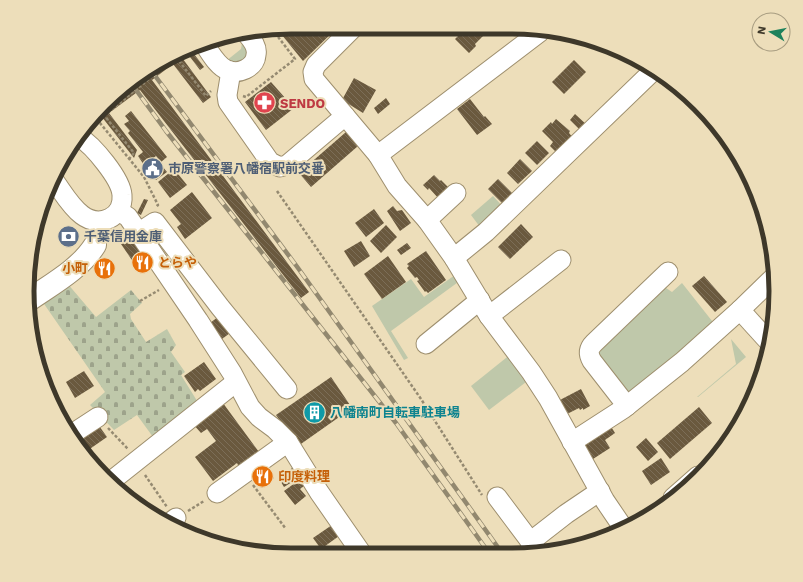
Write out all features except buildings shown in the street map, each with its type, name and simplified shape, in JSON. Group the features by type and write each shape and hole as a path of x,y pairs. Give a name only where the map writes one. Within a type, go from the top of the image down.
{"main road":[{"path":"34,296 67,274 102,244"}],"street":[{"path":"347,34 319,61 313,72 314,79 378,155 397,186 427,220 454,258 484,308 531,372 548,398 600,491 620,523"},
{"path":"378,155 536,35"},
{"path":"207,48 222,67 236,72 246,69 253,64 257,54 254,43 250,37"},
{"path":"231,71 227,95 228,102 270,162 280,167 287,165 345,116"},
{"path":"454,258 486,232 650,74"},
{"path":"58,185 82,215 91,220 100,222 115,215 119,211 122,202 122,194 118,182 91,146 83,140"},
{"path":"427,220 456,193"},
{"path":"119,211 128,218 132,231 198,320 250,407 259,418 275,429 288,442 319,492 358,548"},
{"path":"100,222 102,244"},
{"path":"132,231 155,222 220,307 286,389"},
{"path":"426,344 561,260"},
{"path":"627,406 592,361 589,354 590,349 594,343 668,272"},
{"path":"572,442 627,406 682,362 768,282"},
{"path":"740,310 765,337"},
{"path":"115,478 236,382"},
{"path":"76,432 98,417"},
{"path":"217,493 288,442"},
{"path":"535,547 566,514 600,491"},
{"path":"497,498 535,547"}],"path":[{"path":"240,96 246,97 295,59 276,35"},
{"path":"179,60 206,96"},
{"path":"129,159 134,153 104,116 160,69"},
{"path":"97,123 100,123 144,177 158,205 153,209"},
{"path":"277,191 420,399 488,503 497,498"},
{"path":"102,244 132,231"},
{"path":"140,301 171,282"},
{"path":"245,473 286,529"},
{"path":"174,520 217,493"}],"green space":[{"path":"242,43 250,52 241,64 226,61 241,49"},
{"path":"493,196 505,209 483,231 471,215"},
{"path":"455,275 461,280 391,331 408,358 404,360 372,306 411,279 424,297"},
{"path":"67,283 96,317 131,290 142,303 130,314 131,319 146,342 167,329 176,345 171,352 185,372 181,375 199,404 153,437 137,415 114,430 90,405 105,392 42,301"},
{"path":"682,283 716,326 627,399 593,349 658,286 666,288 672,292"},
{"path":"731,339 746,357 697,397 736,364"},
{"path":"511,354 530,379 489,410 471,386"}],"railway":[{"path":"153,74 298,268 498,548"},
{"path":"134,88 166,131 396,423 485,548"}],"place":[{"name":"SENDO","path":"264,103"},
{"name":"市原警察署八幡宿駅前交番","path":"152,168"},
{"name":"千葉信用金庫","path":"68,236"},
{"name":"とらや","path":"143,262"},
{"name":"小町","path":"104,268"},
{"name":"八幡南町自転車駐車場","path":"314,412"},
{"name":"印度料理","path":"263,476"}]}
